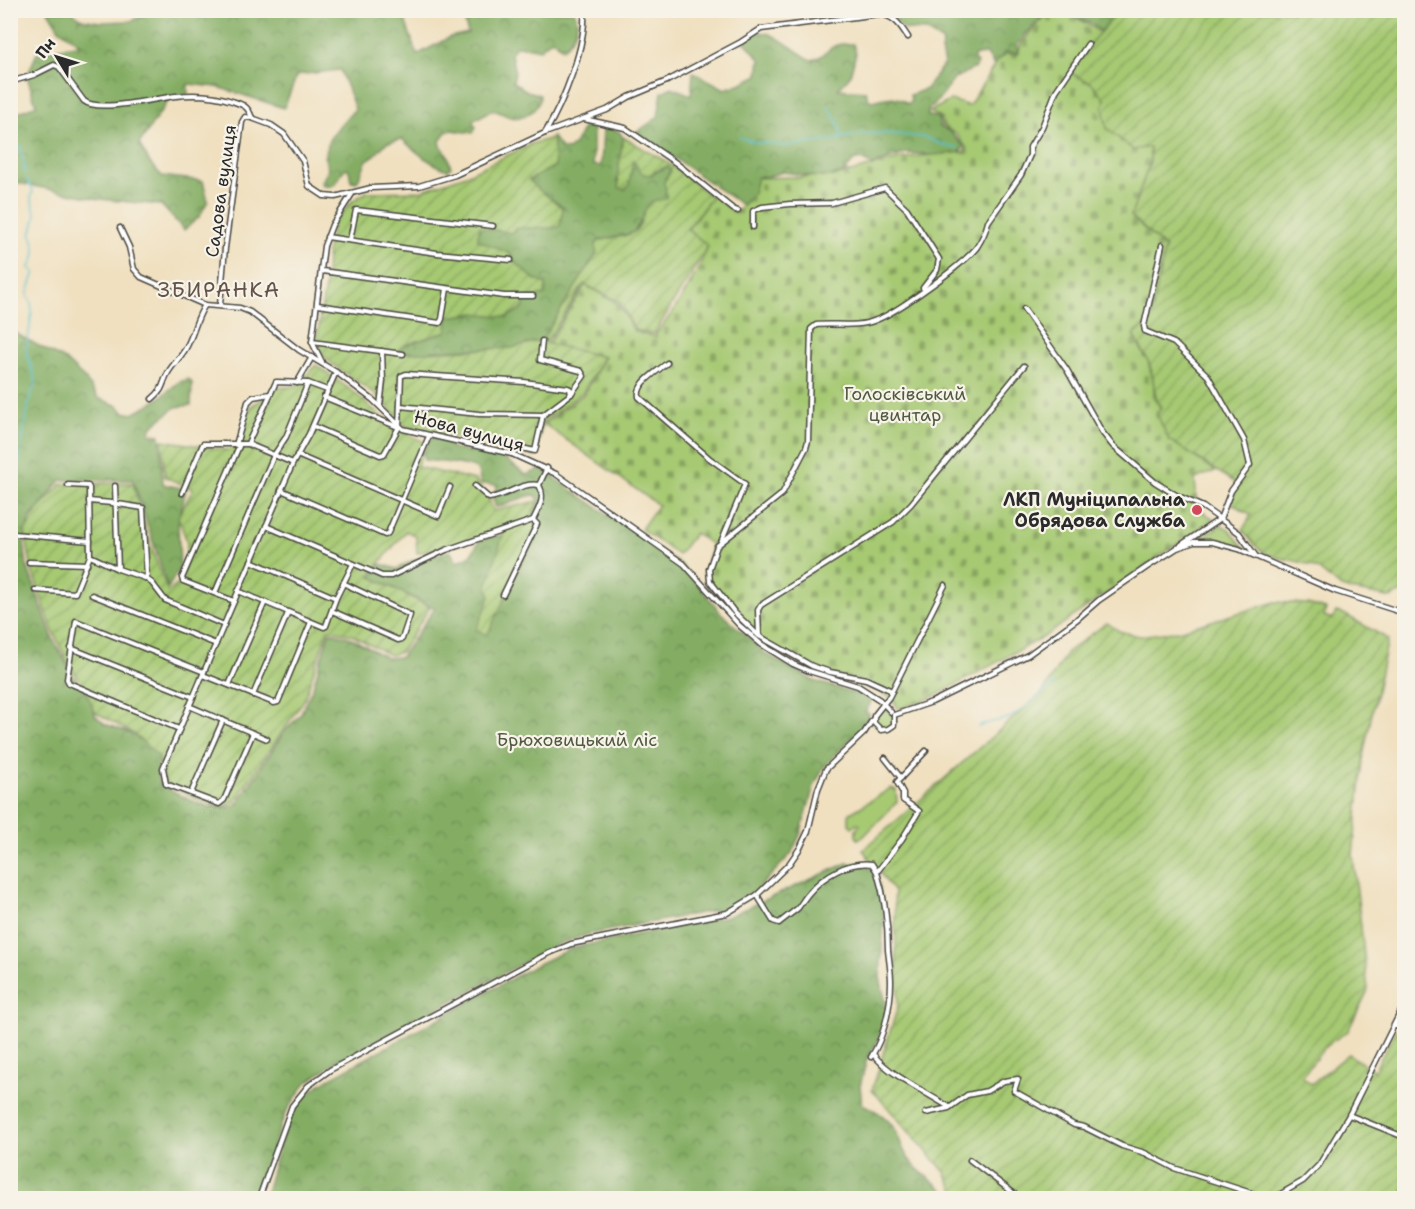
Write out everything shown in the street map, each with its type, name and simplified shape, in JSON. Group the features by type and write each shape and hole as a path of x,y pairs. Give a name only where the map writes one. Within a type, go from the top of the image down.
{"street":[{"path":"545,133 570,77 582,38 585,22 584,10"},
{"path":"10,82 34,75 54,65 59,67 88,105 123,105 177,96 213,96 244,104 252,118 271,125 284,134 292,144 303,161 309,186 324,196 335,197 371,188 419,186 446,178 667,81 741,42 760,29 879,14 896,20 908,37"},
{"path":"720,543 782,494 808,441 812,354 810,332 816,325 860,324 890,314 961,262 976,247 986,231 988,222 1028,162 1030,147 1042,127 1056,91 1088,44"},
{"name":"Садова вулиця","path":"220,305 242,122 245,117 252,118"},
{"path":"583,119 625,128 713,192 733,210 738,211"},
{"path":"10,124 13,140 10,153"},
{"path":"753,211 762,207 790,204 832,203 885,188 907,209 939,259 933,277 916,295"},
{"path":"297,383 310,352 327,237 352,194"},
{"path":"747,208 753,211"},
{"path":"350,240 356,210 493,226"},
{"path":"753,211 753,227"},
{"path":"120,228 129,247 134,269 141,277 205,305 198,315 186,348 177,363 169,370 162,391 152,399"},
{"path":"327,237 437,253 511,260"},
{"path":"893,714 932,702 1028,655 1099,600 1220,519 1231,491 1250,465 1250,459 1241,434 1208,376 1174,343 1145,331 1144,326 1162,245"},
{"path":"322,271 447,289 518,297 533,296"},
{"path":"318,304 440,322 447,289"},
{"name":"Нова вулиця","path":"205,305 240,308 250,312 310,352 380,406 400,427 429,436 512,454 547,468 684,564 739,625 761,644 809,671 858,686 884,704 893,714"},
{"path":"1024,309 1067,370 1102,432 1113,446 1155,482 1176,495 1203,507 1239,532 1256,556"},
{"path":"400,406 479,414 543,415 570,394 583,378 584,373 540,360 542,341"},
{"path":"312,342 403,354"},
{"path":"380,406 383,381 382,351"},
{"path":"667,363 642,384 638,392 639,397 709,458 745,484 716,549 709,569 710,581 735,613 759,636 813,666 866,679 892,691"},
{"path":"759,636 758,610 760,606 893,522 911,504 1024,366"},
{"path":"253,733 224,800 219,804 166,784 163,768 179,729 281,490 313,426 336,372"},
{"path":"313,426 380,455 386,452 400,427 401,376 405,374 524,382 568,388 570,394"},
{"path":"248,444 276,382 308,383 327,390"},
{"path":"215,593 274,455 286,437 308,383"},
{"path":"234,601 182,578 238,444 248,402 252,397 271,394"},
{"path":"324,398 400,427"},
{"path":"512,454 517,447 536,451 543,415"},
{"path":"281,490 385,535 388,533 429,436"},
{"path":"182,493 203,444 248,444 293,463"},
{"path":"297,455 438,516 450,487"},
{"path":"539,485 547,468"},
{"path":"35,590 75,593 90,556 88,486 68,485"},
{"path":"475,486 489,498 499,497 507,491 517,491 523,486 539,485"},
{"path":"266,526 382,576 391,576 446,550 533,520 541,505 543,492 539,485"},
{"path":"115,486 118,568"},
{"path":"89,501 143,508 147,580"},
{"path":"503,595 537,524 533,520"},
{"path":"14,534 90,541"},
{"path":"1177,548 1194,542 1223,544 1335,591 1404,613"},
{"path":"90,556 147,580 165,600 224,624"},
{"path":"251,561 336,598"},
{"path":"29,562 87,564"},
{"path":"238,591 324,627 353,564"},
{"path":"332,611 398,640 402,639 410,615 343,583"},
{"path":"259,1198 292,1106 308,1086 330,1070 547,954 571,944 727,913 757,895 789,864 800,848 808,831 818,789 826,769 864,733 884,704 945,585"},
{"path":"92,595 216,644"},
{"path":"230,685 265,602"},
{"path":"253,695 288,612"},
{"path":"179,729 69,683 71,648 76,621 274,703 278,702 312,622"},
{"path":"71,648 193,696"},
{"path":"189,706 267,739"},
{"path":"864,733 870,730 891,728 895,721 893,714 885,709 878,711"},
{"path":"873,719 875,726 881,730"},
{"path":"191,793 223,720"},
{"path":"877,872 902,839 919,810 903,800 903,793 897,782 926,751"},
{"path":"885,758 900,778"},
{"path":"757,895 773,921 779,923 799,907 819,883 846,866 872,864 877,872 888,923 891,981 890,1002 872,1055 914,1086 949,1107"},
{"path":"1274,1198 1308,1177 1319,1165 1349,1115 1404,1005"},
{"path":"1395,1026 1404,1027"},
{"path":"926,1113 949,1107 967,1095 987,1090 1004,1081 1018,1079 1014,1091 1074,1125 1084,1127 1122,1146 1145,1153 1174,1168 1262,1198"},
{"path":"1349,1115 1404,1137"},
{"path":"970,1161 1020,1198"}],"green space":[{"path":"153,10 415,11 405,20 417,55 450,37 468,33 465,23 483,11 574,11 577,26 563,49 552,39 540,49 516,46 511,54 515,73 513,82 527,91 540,95 535,109 521,117 509,116 492,110 474,120 476,127 473,133 452,130 446,132 440,143 448,156 451,167 448,170 424,157 402,139 386,143 367,160 357,182 351,181 349,170 346,168 335,183 323,186 322,182 328,169 325,156 329,140 355,109 340,70 297,75 284,108 217,87 188,84 188,94 170,98 139,144 150,163 162,176 203,181 208,201 199,217 184,230 161,205 99,199 12,182 10,116 36,105 27,76 37,53 80,44 59,29 48,11 71,11 82,19 100,22 131,21"},
{"path":"874,11 1048,11 1018,43 1017,53 1005,52 994,66 987,54 976,55 973,59 977,63 975,68 955,78 935,104 929,108 928,116 939,117 940,127 949,131 964,146 959,154 942,156 906,153 873,165 861,159 853,161 845,172 825,178 783,172 766,177 761,176 757,178 753,194 742,205 637,132 658,117 662,92 672,87 691,95 693,72 725,89 758,75 760,59 744,41 762,32 776,37 812,60 819,58 837,45 853,44 856,53 850,76 838,89 866,91 871,101 894,97 908,104 911,101 910,95 926,89 944,64 941,51 943,42 926,31 905,30 888,14"},
{"name":"Голосківський цвинтар","path":"1050,11 1070,15 1100,33 1070,73 1092,83 1105,99 1107,128 1113,133 1150,147 1150,162 1131,216 1165,248 1150,322 1133,335 1148,361 1154,383 1154,397 1187,452 1215,471 1195,479 1197,507 1213,519 1045,636 935,696 899,709 889,697 858,681 810,669 761,641 707,583 704,572 712,545 695,533 678,555 641,529 658,505 544,424 584,394 605,357 548,344 585,285 619,304 634,331 656,337 685,292 708,246 688,229 713,196 735,213 753,194 757,178 836,176 903,158 964,152 966,147 957,135 942,125 941,117 931,111 951,100 969,106 997,61 1006,54 1018,54 1021,43"},
{"path":"1061,11 1155,11 1108,37 1090,23"},
{"path":"1119,11 1404,11 1404,571 1402,592 1390,598 1344,588 1314,567 1275,557 1260,550 1243,530 1251,515 1230,502 1239,485 1169,440 1157,414 1161,408 1150,367 1133,335 1150,322 1165,248 1131,216 1150,162 1150,147 1133,150 1107,128 1103,108 1105,99 1092,83 1070,73 1089,45"},
{"path":"586,123 593,129 593,165 601,166 603,129 615,130 623,139 617,182 629,185 633,160 638,168 651,175 668,166 671,170 665,179 667,198 663,201 654,201 634,232 599,240 597,253 542,340 512,348 441,350 419,353 399,351 402,346 447,331 448,317 475,313 507,317 523,308 526,298 545,295 546,284 526,272 511,255 478,240 478,234 480,227 511,233 516,228 560,226 563,207 529,180 555,166 553,137 561,149 568,150 574,145"},
{"path":"623,137 667,162 712,197 687,229 708,246 654,334 635,330 620,302 584,284 546,343 604,357 583,392 543,422 535,457 490,444 406,427 379,397 332,364 321,353 317,338 326,280 327,251 333,224 352,201 367,192 420,191 466,175 531,144 552,138 555,166 529,180 563,208 560,226 516,228 511,233 480,227 478,234 478,240 509,253 513,260 534,279 546,284 545,295 526,298 523,308 507,317 475,313 448,317 447,331 399,349 402,353 512,348 542,340 597,253 595,247 597,242 634,232 647,206 654,201 667,198 664,182 671,171 668,166 647,175 640,171 633,160 629,185 625,190 619,188 618,174"},
{"name":"Брюховицький ліс","path":"11,331 65,360 86,380 98,398 118,406 123,412 133,414 157,400 179,382 189,379 192,383 191,405 176,407 151,427 150,434 160,435 163,484 186,489 178,523 180,567 168,588 133,480 61,480 29,519 24,544 27,566 53,639 77,683 89,695 95,715 105,724 165,749 158,766 159,784 187,799 217,808 237,804 284,732 300,715 313,687 329,632 351,638 387,658 401,657 435,608 371,577 381,564 397,569 411,561 450,551 457,562 471,555 480,540 510,533 529,519 540,500 535,495 496,507 492,496 498,485 481,484 477,470 460,464 424,460 423,454 432,438 444,440 452,448 458,450 484,455 504,454 505,459 526,475 541,469 682,565 721,613 766,654 814,681 862,694 871,702 865,712 869,714 866,723 824,767 814,786 800,835 791,854 755,892 727,908 589,934 558,944 330,1066 305,1084 286,1112 253,1198 11,1198"},
{"path":"316,365 355,393 387,422 424,442 417,467 475,480 488,497 494,511 538,501 532,515 540,526 487,635 476,630 490,597 487,586 505,528 457,545 417,553 416,536 406,531 369,576 430,607 401,652 390,655 352,635 328,629 304,700 235,801 223,807 200,800 164,782 159,757 134,734 95,712 84,686 68,663 52,629 32,570 25,532 37,510 62,484 133,483 148,539 168,592 183,580 187,542 178,517 193,489 165,477 162,440 226,450 242,447 242,433 251,406 276,388 296,386"},
{"path":"1221,525 1229,529 1245,549 1222,541 1198,539"},
{"path":"1275,602 1308,604 1326,609 1324,616 1333,619 1336,612 1344,614 1388,639 1364,751 1353,855 1368,990 1348,1031 1327,1045 1302,1076 1311,1084 1348,1054 1374,1071 1396,1030 1404,1032 1404,1198 958,1198 945,1172 872,1090 898,1006 894,892 863,850 1043,692 1067,652 1107,623 1119,631 1139,636 1178,631"},
{"path":"884,709 891,712 894,719 891,726 884,729 877,726 874,719 877,712"},
{"path":"891,788 896,790 897,802 863,837 858,839 856,830 860,824 857,823 852,827 849,824 849,814"},
{"path":"847,863 863,864 875,873 879,884 884,920 880,977 887,1010 875,1046 867,1058 860,1086 862,1104 887,1119 912,1163 950,1198 264,1198 284,1132 296,1107 306,1094 327,1080 540,963 572,948 729,916"}],"waterway":[{"path":"10,101 18,135"},
{"path":"828,106 839,125 842,136"},
{"path":"739,137 754,142 788,146 829,141 860,134 885,133 924,137 958,148"},
{"path":"20,145 25,173"},
{"path":"10,494 18,469 29,401 36,382 26,351 32,313 31,302 27,295 35,272 29,268 35,252 31,235 36,216 31,198 33,190 26,179"},
{"path":"978,727 1015,714 1033,702 1054,683"}],"place":[{"name":"ЛКП Муніципальна Обрядова Служба","path":"1197,510"}],"district":[{"name":"ЗБИРАНКА","path":"219,290"}]}
